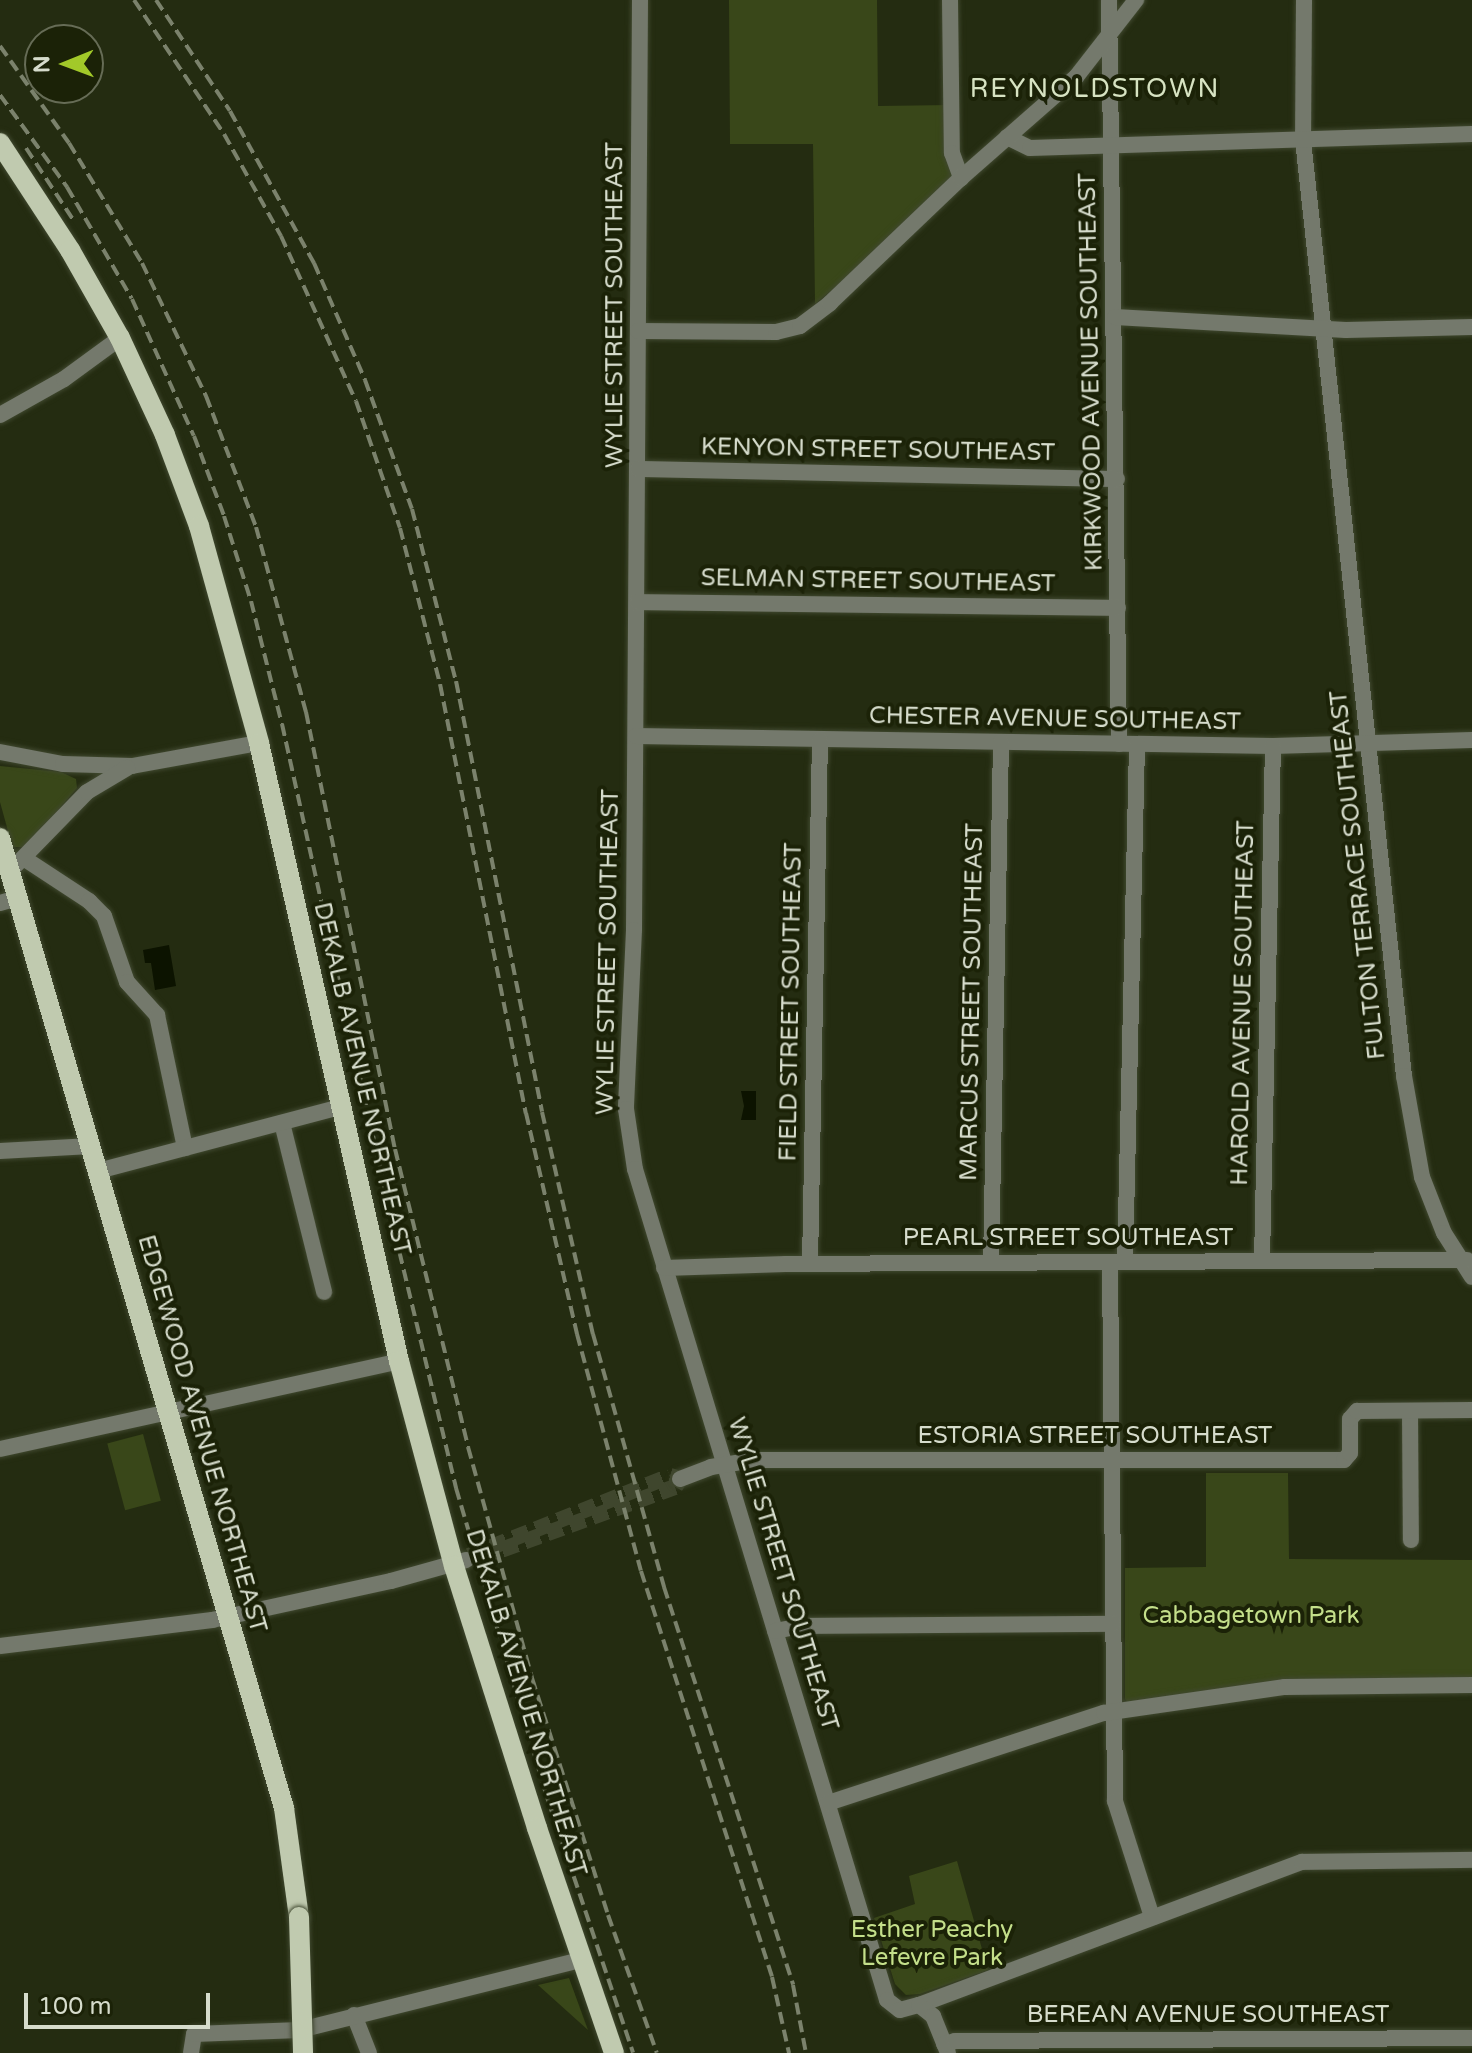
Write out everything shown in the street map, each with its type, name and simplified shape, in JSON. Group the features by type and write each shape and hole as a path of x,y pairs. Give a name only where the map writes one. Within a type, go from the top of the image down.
{"main road":[{"name":"DEKALB AVENUE NORTHEAST","path":"0,143 55,224 120,338 165,435 199,526 259,743 399,1361 581,1960 614,2053"},
{"name":"EDGEWOOD AVENUE NORTHEAST","path":"0,838 17,864 9,901 91,1146 284,1808 299,1917 303,2053"}],"street":[{"name":"WYLIE STREET SOUTHEAST","path":"640,0 634,930 626,1109 635,1169 887,2000 900,2010 919,2005"},
{"path":"950,0 952,153 961,178"},
{"name":"KIRKWOOD AVENUE SOUTHEAST","path":"1109,0 1119,744"},
{"path":"638,331 776,332 800,326 830,303 961,178 1076,77 1111,37 1136,0"},
{"name":"FULTON TERRACE SOUTHEAST","path":"1304,0 1303,140 1415,1148 1431,1206 1466,1260 1472,1277"},
{"path":"1007,137 1030,148 1472,134"},
{"path":"1115,317 1323,329 1472,327"},
{"path":"0,415 64,379 120,338"},
{"name":"KENYON STREET SOUTHEAST","path":"638,469 1117,479"},
{"name":"SELMAN STREET SOUTHEAST","path":"638,602 1118,608"},
{"name":"CHESTER AVENUE SOUTHEAST","path":"636,736 1273,746 1368,746 1472,740"},
{"name":"FIELD STREET SOUTHEAST","path":"810,1264 820,740"},
{"name":"MARCUS STREET SOUTHEAST","path":"991,1263 1001,742"},
{"path":"0,752 63,764 132,766 259,743"},
{"path":"1137,744 1112,1460 1115,1801 1152,1917"},
{"name":"HAROLD AVENUE SOUTHEAST","path":"1262,1261 1273,746"},
{"path":"132,766 87,792 17,864 89,901 104,916 127,982 157,1015 185,1148"},
{"path":"98,1171 340,1107"},
{"path":"282,1123 324,1292"},
{"path":"0,1151 91,1146"},
{"name":"PEARL STREET SOUTHEAST","path":"664,1268 810,1264 1466,1260"},
{"path":"0,1449 170,1414 399,1361"},
{"name":"ESTORIA STREET SOUTHEAST","path":"680,1479 724,1464 754,1460 1344,1460 1350,1453 1353,1413 1472,1410"},
{"path":"1410,1411 1411,1540"},
{"path":"0,1646 228,1615 460,1563"},
{"path":"775,1631 800,1626 1113,1624"},
{"path":"828,1803 1114,1712 1285,1687 1472,1685"},
{"path":"919,2005 1302,1862 1472,1860"},
{"path":"191,2053 194,2034 300,2030 581,1960"},
{"path":"919,2005 933,2016 946,2048"},
{"path":"354,2015 369,2053"},
{"name":"BEREAN AVENUE SOUTHEAST","path":"946,2048 971,2041 1426,2046 1472,2038"}],"green space":[{"path":"729,0 877,0 878,106 951,105 952,188 815,304 813,144 730,144"},
{"path":"0,766 61,772 76,779 77,788 26,847 13,847 11,842 0,802"},
{"path":"143,1434 161,1501 125,1510 107,1444"},
{"name":"Cabbagetown Park","path":"1206,1473 1288,1473 1289,1559 1472,1560 1472,1677 1128,1703 1125,1699 1125,1568 1206,1567"},
{"name":"Esther Peachy Lefevre Park","path":"957,1861 988,1970 920,1994 906,1995 895,1984 874,1918 915,1904 909,1876"},
{"path":"569,1978 588,2030 538,1985"}],"shaded area":[{"path":"169,945 176,986 155,990 151,963 145,963 143,950"},
{"path":"741,1091 756,1091 756,1120 741,1120 744,1106"}],"tunnel":[{"path":"670,1476 680,1479 675,1487 471,1561 466,1560 469,1556 670,1476"}],"railway":[{"path":"134,0 224,134 281,236 356,401 400,528 440,684 526,1113 577,1334 641,1571 772,1977 789,2053"},
{"path":"156,0 230,111 314,263 365,380 412,509 456,681 542,1112 593,1334 664,1587 793,1985 806,2053"},
{"path":"0,46 69,143 142,263 206,396 256,527 306,712 395,1149 468,1447 532,1678 608,1915 657,2053"},
{"path":"0,95 67,187 132,299 194,436 224,516 251,601 282,724 391,1217 456,1488 545,1791 633,2053"},
{"path":"26,148 74,221"}],"district":[{"name":"REYNOLDSTOWN","path":"1095,89"}]}
